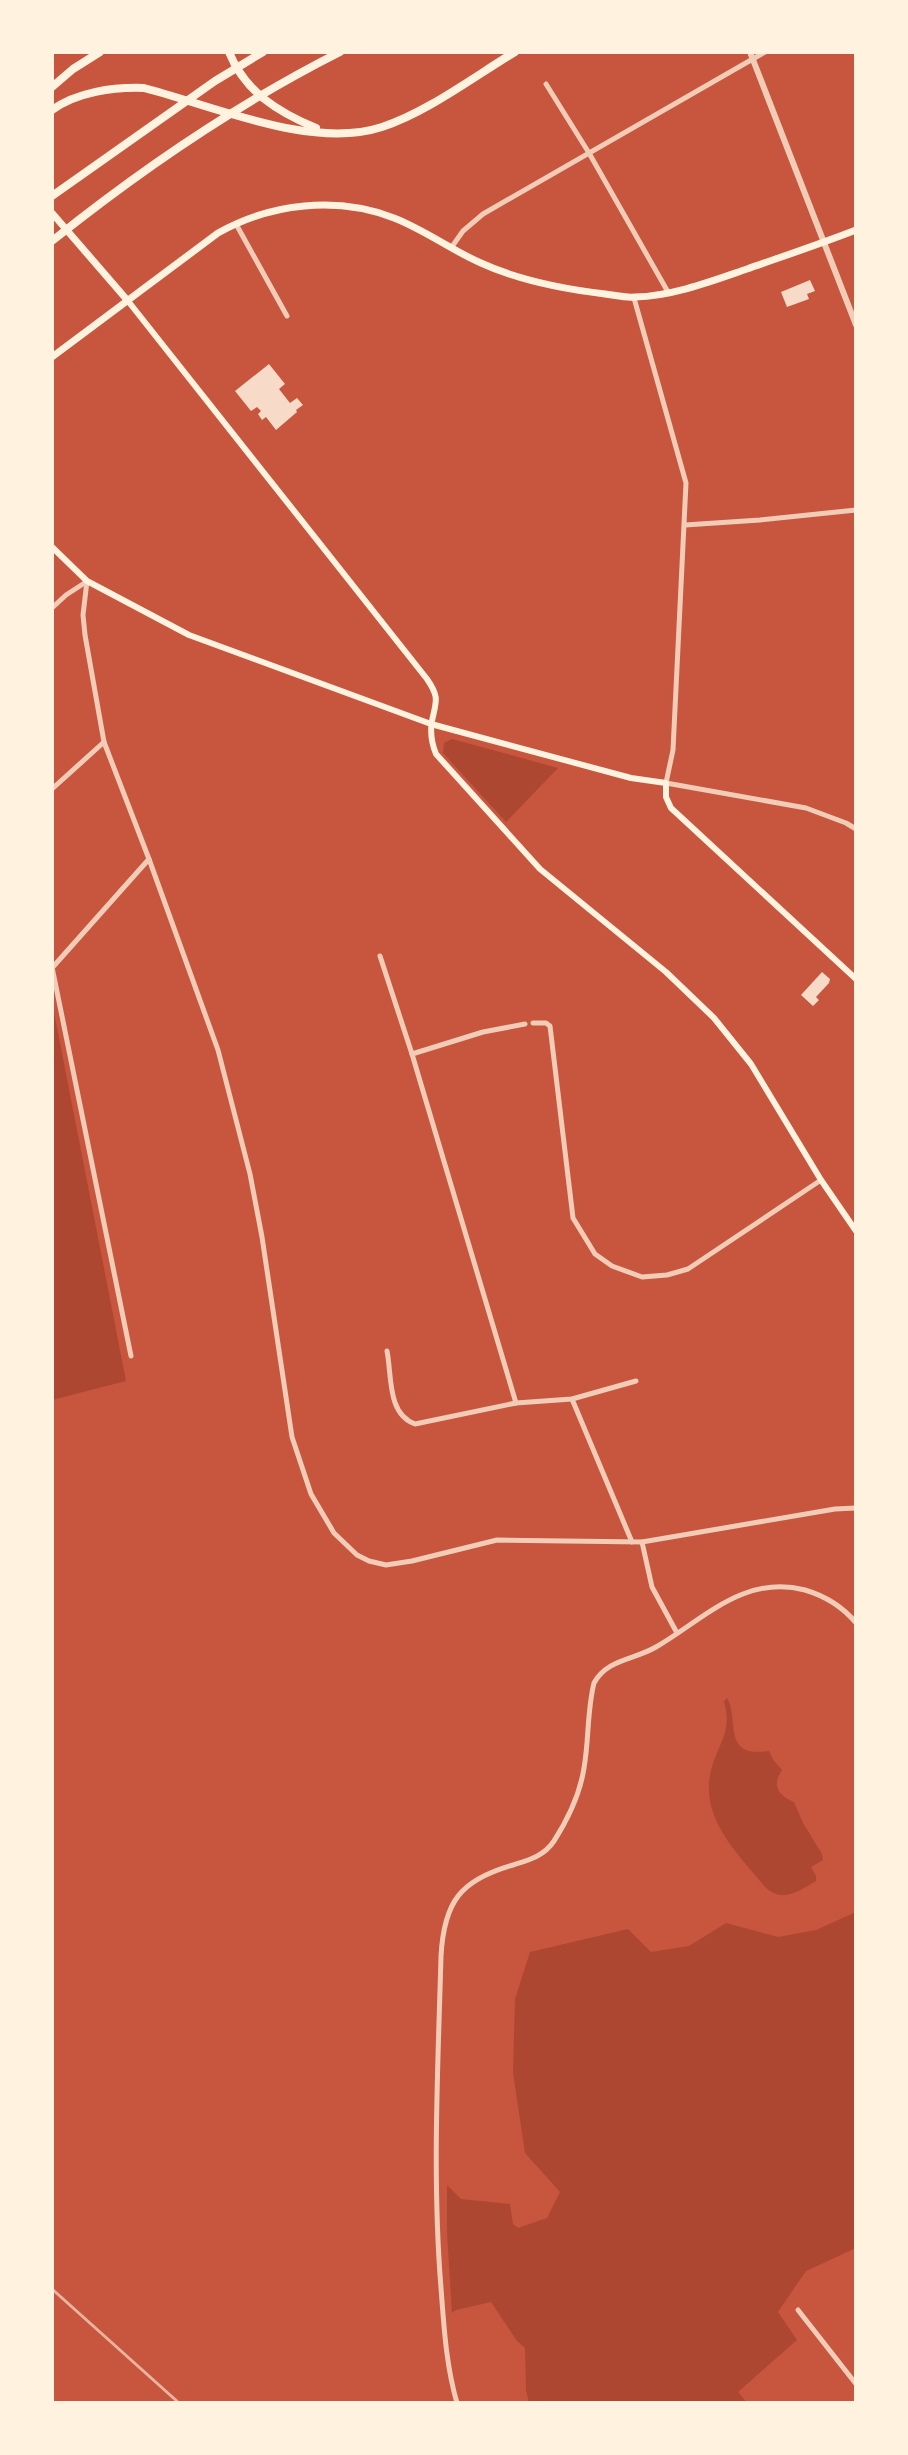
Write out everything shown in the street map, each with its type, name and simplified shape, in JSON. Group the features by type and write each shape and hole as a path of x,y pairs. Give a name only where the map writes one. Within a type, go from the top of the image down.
{"highway":[{"path":"52,87 100,52"},
{"path":"229,52 252,88 268,103 283,114 325,132"},
{"path":"52,196 215,81 263,52"},
{"path":"52,241 125,184 194,137 254,99 340,52"},
{"path":"52,110 94,92 126,87 144,88 287,128 365,132 400,120 515,52"}],"main road":[{"path":"52,357 218,233 236,223 275,210 332,205 364,209 393,218 480,263 511,275 569,289 634,298 711,281 856,230"},
{"path":"52,213 128,301 427,679 436,695 431,724 436,754 540,869 666,972 714,1018 751,1064 821,1180 856,1231"},
{"path":"52,547 87,581 189,635 431,724 631,778 666,783 666,797 671,808 856,979"}],"street":[{"path":"451,248 463,231 483,214 752,55 765,52"},
{"path":"752,55 856,325"},
{"path":"546,84 668,292"},
{"path":"236,223 287,316"},
{"path":"634,298 686,483 673,750 666,783 806,808 856,829"},
{"path":"685,525 856,510"},
{"path":"52,608 87,581"},
{"path":"87,581 83,615 104,742 218,1050 262,1237 292,1437 307,1486 325,1521 345,1546 369,1561 386,1565 497,1540 642,1542 856,1508"},
{"path":"52,789 104,742"},
{"path":"131,1356 52,968 149,859"},
{"path":"380,956 516,1403"},
{"path":"533,1023 550,1026 573,1218 595,1254 612,1266 642,1277 688,1269 821,1180"},
{"path":"412,1054 483,1032 525,1024"},
{"path":"387,1351 397,1411 415,1424 516,1403 572,1399 636,1381"},
{"path":"572,1399 632,1542"},
{"path":"642,1542 652,1587 677,1633"},
{"path":"457,2403 448,2364 436,2215 441,1956 443,1925 453,1904 469,1884 486,1874 542,1854 556,1838 581,1785 592,1693 599,1674 608,1666 653,1649 729,1599 757,1588 798,1588 822,1596 845,1611 856,1623"},
{"path":"798,2310 856,2384"}],"shaded area":[{"path":"452,739 558,768 506,822 443,753 444,743"},
{"path":"52,1002 126,1381 52,1400"},
{"path":"727,1698 738,1743 754,1752 769,1751 782,1770 777,1780 778,1789 794,1802 822,1854 823,1860 811,1867 816,1881 791,1894 779,1895 766,1888 733,1848 715,1818 709,1785 726,1728 724,1701"},
{"path":"856,1912 856,2248 806,2271 778,2312 797,2340 738,2392 747,2403 529,2403 525,2348 491,2302 452,2313 447,2185 461,2199 510,2204 513,2224 518,2228 547,2218 560,2192 525,2153 513,2073 515,1999 530,1952 628,1929 651,1952 689,1946 726,1923 778,1937 816,1930"}],"building":[{"path":"810,280 815,291 807,294 809,299 787,307 781,292"},
{"path":"269,364 285,384 279,389 290,403 297,398 303,405 276,430 266,417 262,420 257,407 251,411 235,391"},
{"path":"822,972 830,979 829,983 816,997 819,1000 813,1006 801,995"}],"railway":[{"path":"52,2289 179,2403"}]}
